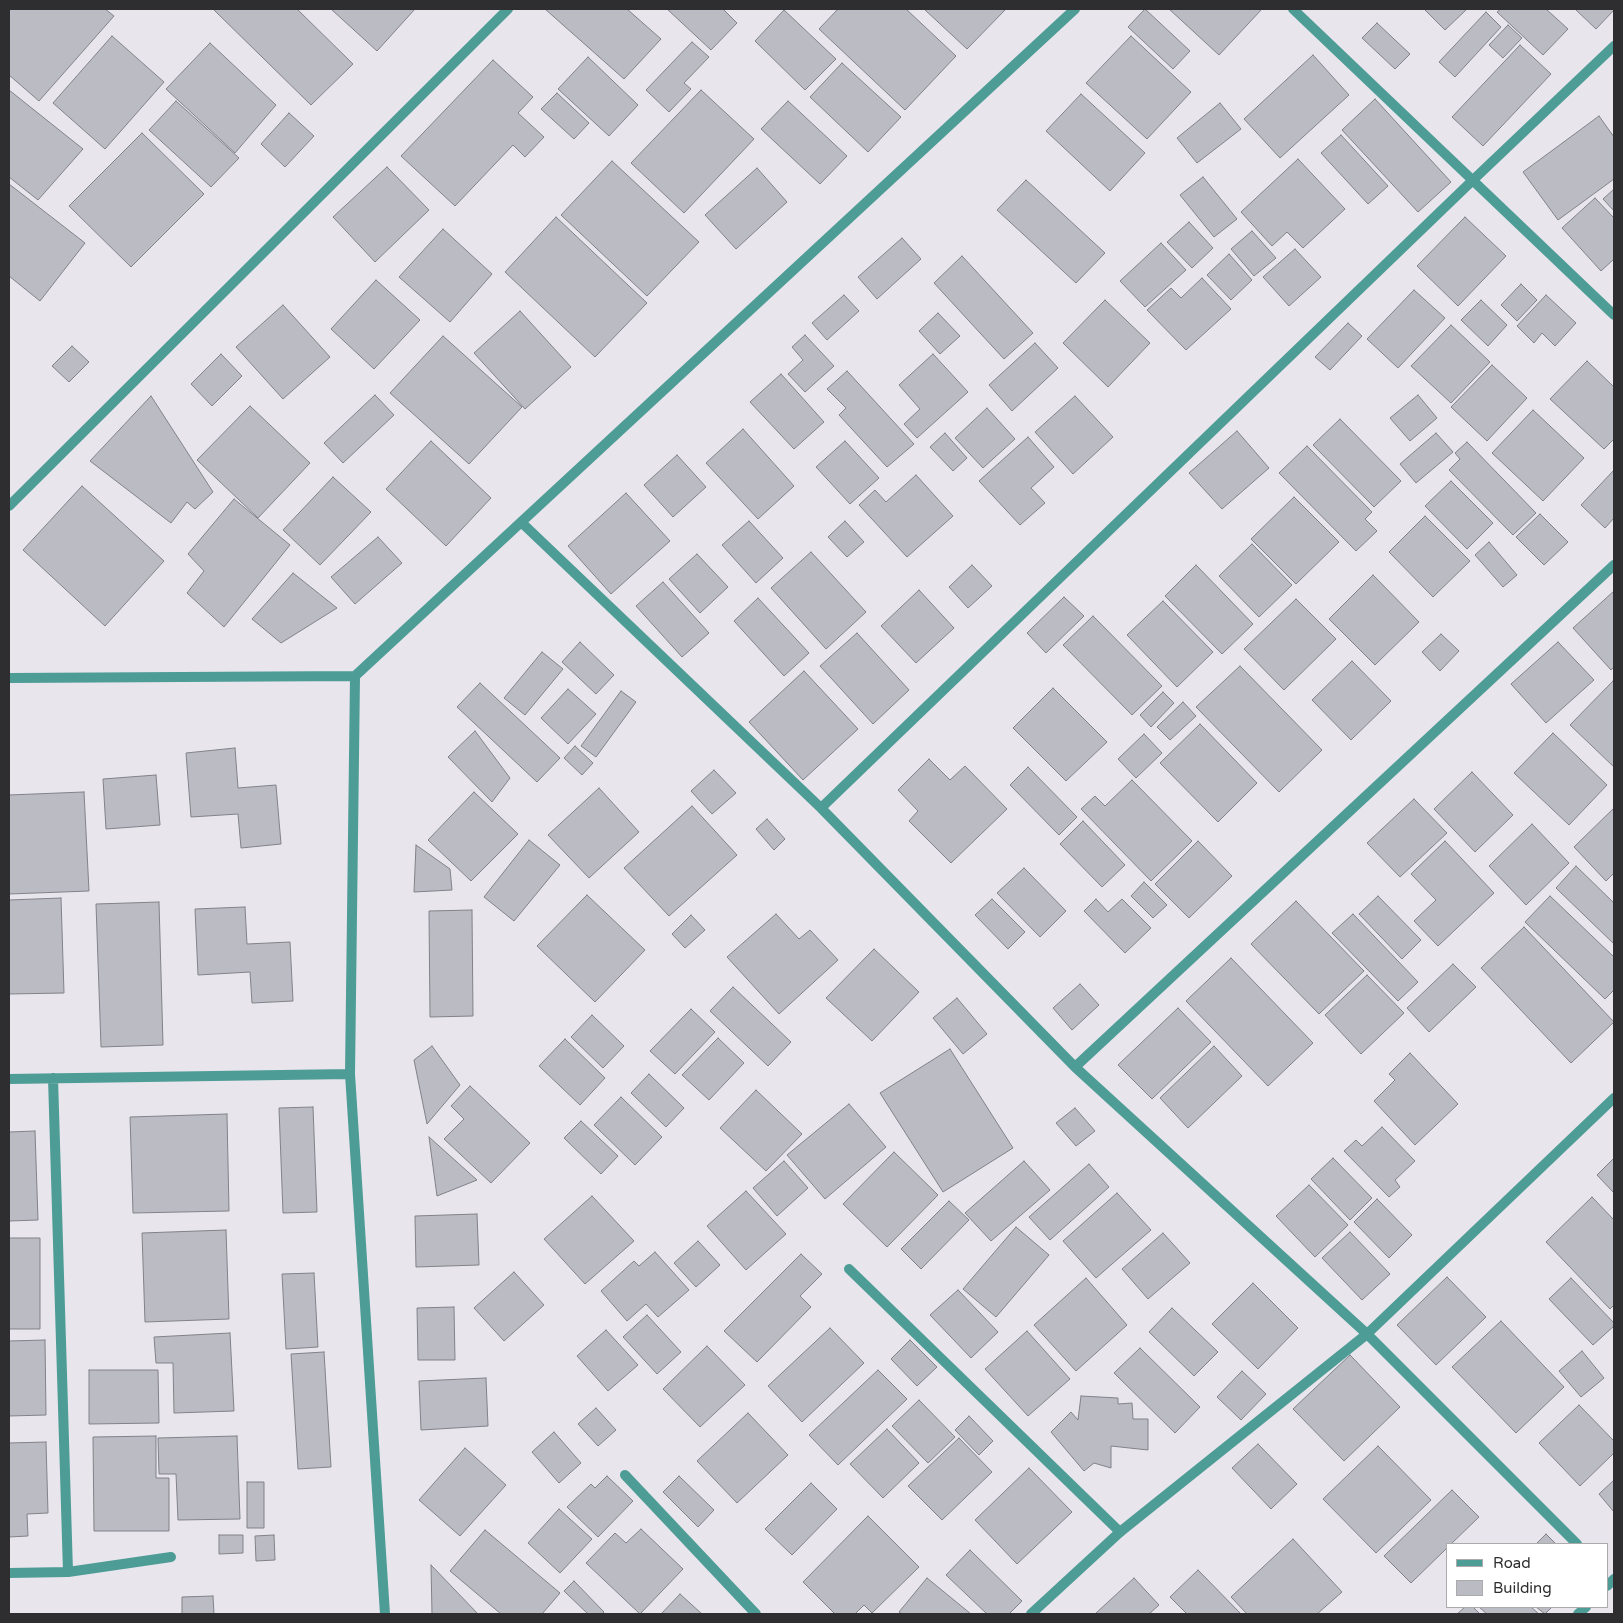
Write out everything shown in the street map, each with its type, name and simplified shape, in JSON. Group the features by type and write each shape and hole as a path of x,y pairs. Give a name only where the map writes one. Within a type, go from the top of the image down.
{"street":[{"path":"9,506 508,9"},
{"path":"9,678 355,676 1075,9"},
{"path":"1293,9 1614,315"},
{"path":"821,808 1614,46"},
{"path":"520,522 821,808 1075,1067 1367,1334 1576,1543"},
{"path":"1075,1067 1614,565"},
{"path":"355,676 350,1074 385,1614"},
{"path":"9,1079 350,1074"},
{"path":"53,1078 68,1572"},
{"path":"1031,1614 1120,1532 1367,1334 1614,1098"},
{"path":"849,1269 1120,1532"},
{"path":"625,1475 756,1614"},
{"path":"9,1573 68,1572 171,1557"}],"building":[{"path":"9,9 105,9 114,16 39,101 9,75"},
{"path":"213,9 297,9 353,64 311,105"},
{"path":"331,9 415,9 377,51"},
{"path":"545,9 627,9 661,39 624,79"},
{"path":"667,9 723,9 737,23 711,50"},
{"path":"838,9 906,9 956,56 905,110 819,29"},
{"path":"924,9 1004,9 1005,10 967,49"},
{"path":"1145,9 1190,51 1173,69 1128,27"},
{"path":"1169,9 1262,9 1219,55"},
{"path":"1424,9 1467,9 1445,30"},
{"path":"1501,9 1546,9 1568,29 1543,55 1497,12"},
{"path":"1575,9 1614,9 1614,10 1596,29"},
{"path":"784,10 836,59 805,90 755,41"},
{"path":"1486,12 1501,27 1455,77 1439,62"},
{"path":"1377,23 1410,54 1395,69 1362,38"},
{"path":"1508,25 1522,38 1503,58 1489,45"},
{"path":"112,36 164,82 105,149 53,103"},
{"path":"1131,36 1191,92 1147,139 1086,83"},
{"path":"692,42 709,57 684,83 691,89 669,112 646,90"},
{"path":"210,43 276,105 235,153 166,89"},
{"path":"1520,45 1551,74 1483,146 1452,117"},
{"path":"1313,55 1349,95 1280,158 1244,119"},
{"path":"588,57 638,105 609,136 558,89"},
{"path":"493,60 533,97 518,113 544,137 525,157 513,145 455,206 401,156"},
{"path":"842,63 901,117 868,152 810,97"},
{"path":"9,90 83,149 38,200 9,177"},
{"path":"701,90 754,139 684,213 631,163"},
{"path":"557,93 589,123 574,139 541,109"},
{"path":"1081,94 1145,153 1110,191 1046,131"},
{"path":"1375,99 1451,182 1418,212 1342,130"},
{"path":"176,101 239,158 211,187 149,130"},
{"path":"788,101 847,156 820,184 761,129"},
{"path":"1220,103 1241,129 1197,163 1177,138"},
{"path":"289,113 314,136 285,167 261,144"},
{"path":"1599,116 1614,137 1614,179 1558,220 1523,172"},
{"path":"142,133 204,194 131,267 69,206"},
{"path":"1341,135 1388,186 1368,204 1321,153"},
{"path":"1298,159 1345,209 1303,248 1287,232 1272,246 1241,212"},
{"path":"612,161 699,242 647,296 561,215"},
{"path":"387,167 429,210 375,262 333,217"},
{"path":"757,168 787,202 736,249 705,215"},
{"path":"1203,177 1237,219 1214,237 1180,195"},
{"path":"1026,180 1105,253 1076,283 997,210"},
{"path":"9,184 85,243 40,301 9,276"},
{"path":"1614,189 1614,211 1603,199"},
{"path":"1595,198 1614,218 1614,259 1601,271 1562,228"},
{"path":"556,217 647,303 595,357 505,272"},
{"path":"1465,217 1506,256 1458,306 1417,266"},
{"path":"1189,222 1213,248 1192,268 1167,242"},
{"path":"443,229 492,274 450,322 399,277"},
{"path":"1252,231 1276,258 1254,276 1231,249"},
{"path":"902,238 921,259 877,299 858,277"},
{"path":"1161,243 1186,270 1145,307 1120,281"},
{"path":"1295,249 1321,277 1289,306 1263,277"},
{"path":"1229,254 1252,280 1231,300 1207,275"},
{"path":"962,256 1033,333 1004,359 934,283"},
{"path":"1202,278 1231,309 1186,350 1147,310 1171,288 1181,298"},
{"path":"376,280 420,320 374,369 331,329"},
{"path":"1521,284 1537,300 1517,321 1501,305"},
{"path":"1414,290 1445,318 1398,368 1367,339"},
{"path":"844,295 859,311 827,340 812,323"},
{"path":"1546,295 1576,323 1555,346 1542,333 1534,343 1517,326"},
{"path":"1105,300 1150,343 1108,387 1063,343"},
{"path":"1481,300 1507,325 1488,346 1461,320"},
{"path":"283,305 330,357 283,399 236,347"},
{"path":"520,311 571,367 525,409 474,353"},
{"path":"938,313 960,336 940,354 919,331"},
{"path":"1348,323 1362,336 1330,370 1315,357"},
{"path":"1451,325 1490,362 1451,403 1411,366"},
{"path":"805,335 834,366 805,392 788,374 803,360 792,347"},
{"path":"443,336 522,407 469,464 390,393"},
{"path":"1035,343 1058,368 1012,411 989,385"},
{"path":"72,346 89,362 69,382 52,366"},
{"path":"221,354 242,376 212,406 191,384"},
{"path":"933,354 968,392 917,438 904,424 920,409 899,385"},
{"path":"1587,361 1614,387 1614,439 1604,449 1550,399"},
{"path":"1492,365 1527,398 1487,441 1451,407"},
{"path":"847,371 914,444 887,467 839,415 846,408 827,389"},
{"path":"781,374 824,422 794,449 750,402"},
{"path":"375,395 394,415 343,463 324,443"},
{"path":"1418,395 1437,418 1410,441 1390,418"},
{"path":"151,396 213,492 195,509 187,502 171,523 90,461"},
{"path":"1075,396 1113,437 1073,474 1035,432"},
{"path":"250,406 310,463 258,518 197,460"},
{"path":"987,408 1015,439 983,468 955,438"},
{"path":"1533,410 1584,458 1543,501 1492,453"},
{"path":"1340,419 1401,481 1374,507 1313,445"},
{"path":"743,429 794,486 758,519 706,463"},
{"path":"1237,431 1269,468 1222,509 1189,473"},
{"path":"945,433 967,458 953,471 930,447"},
{"path":"1436,433 1453,452 1416,483 1400,464"},
{"path":"1028,437 1054,467 1031,488 1045,503 1020,525 979,481"},
{"path":"431,441 491,498 446,546 386,489"},
{"path":"845,441 879,478 850,504 816,467"},
{"path":"1467,442 1536,513 1513,535 1449,470 1460,459 1455,453"},
{"path":"1307,446 1372,512 1365,519 1377,531 1356,551 1279,473"},
{"path":"677,455 706,487 673,517 644,485"},
{"path":"1614,470 1614,518 1605,528 1581,505"},
{"path":"916,475 953,516 907,557 859,505 875,490 886,502"},
{"path":"333,477 371,512 320,565 283,530"},
{"path":"1451,481 1493,523 1467,549 1425,506"},
{"path":"82,486 164,561 105,626 23,550"},
{"path":"626,493 670,541 611,594 568,546"},
{"path":"1294,497 1339,542 1296,584 1251,539"},
{"path":"234,499 290,545 224,627 187,593 204,571 188,554"},
{"path":"1540,514 1568,542 1544,565 1516,537"},
{"path":"1425,516 1470,561 1433,597 1389,552"},
{"path":"749,521 783,558 756,583 722,545"},
{"path":"845,521 864,542 847,557 828,537"},
{"path":"378,537 402,563 355,604 331,577"},
{"path":"1489,542 1517,575 1503,587 1475,555"},
{"path":"1252,544 1292,585 1259,617 1219,576"},
{"path":"811,552 866,612 826,649 771,588"},
{"path":"697,554 728,587 700,613 669,579"},
{"path":"972,565 992,586 968,608 949,587"},
{"path":"1196,565 1253,624 1222,654 1165,596"},
{"path":"293,573 337,608 281,643 252,619"},
{"path":"1373,575 1419,622 1375,665 1329,619"},
{"path":"663,582 709,633 682,657 636,606"},
{"path":"919,590 954,628 916,663 881,626"},
{"path":"1614,591 1614,667 1611,670 1573,628"},
{"path":"1064,597 1084,616 1046,653 1027,633"},
{"path":"758,598 809,653 784,676 734,621"},
{"path":"1296,599 1336,639 1284,690 1244,649"},
{"path":"1163,601 1213,652 1177,687 1127,635"},
{"path":"1093,616 1162,686 1132,715 1063,645"},
{"path":"857,633 909,690 873,724 820,666"},
{"path":"1441,634 1459,651 1440,671 1422,652"},
{"path":"580,642 614,675 596,694 562,662"},
{"path":"1558,642 1594,680 1546,723 1511,684"},
{"path":"542,652 563,669 525,715 504,698"},
{"path":"1352,661 1391,701 1351,740 1312,700"},
{"path":"1240,666 1322,750 1279,792 1196,707"},
{"path":"804,671 858,729 803,780 749,722"},
{"path":"1613,681 1614,683 1614,767 1570,725"},
{"path":"480,683 560,758 537,782 457,707"},
{"path":"1053,688 1107,742 1066,781 1013,728"},
{"path":"568,689 596,714 568,744 541,718"},
{"path":"621,691 636,702 596,757 581,746"},
{"path":"1163,692 1174,703 1151,727 1140,715"},
{"path":"1183,702 1196,716 1170,740 1157,727"},
{"path":"1200,724 1257,783 1218,822 1160,763"},
{"path":"475,731 510,778 492,802 448,757"},
{"path":"1553,733 1607,785 1569,825 1514,773"},
{"path":"1144,734 1162,753 1136,778 1118,759"},
{"path":"575,746 593,763 582,775 564,758"},
{"path":"235,748 238,788 276,785 281,844 241,848 238,814 191,817 186,753"},
{"path":"929,759 950,780 965,766 1007,809 951,863 909,821 918,811 898,790"},
{"path":"1028,767 1077,817 1059,835 1010,785"},
{"path":"714,770 736,793 712,814 691,791"},
{"path":"1472,772 1513,815 1475,852 1434,809"},
{"path":"156,775 160,825 106,829 103,779"},
{"path":"1132,780 1192,841 1151,881 1081,809 1095,796 1105,806"},
{"path":"599,788 639,832 589,878 548,835"},
{"path":"84,792 89,891 9,894 9,795"},
{"path":"474,792 518,834 471,881 428,840"},
{"path":"1414,799 1447,833 1400,877 1367,843"},
{"path":"692,806 737,855 669,916 624,868"},
{"path":"1614,808 1614,873 1606,881 1574,847"},
{"path":"767,819 785,839 774,850 756,829"},
{"path":"1083,821 1125,865 1102,887 1060,844"},
{"path":"1532,824 1569,863 1526,905 1489,866"},
{"path":"529,840 560,865 514,921 484,897"},
{"path":"1198,841 1232,876 1189,918 1155,884"},
{"path":"1445,841 1494,893 1438,946 1414,921 1436,900 1411,874"},
{"path":"416,845 450,869 452,890 414,892"},
{"path":"1576,866 1614,903 1614,944 1556,888"},
{"path":"1024,868 1066,911 1040,937 997,893"},
{"path":"1144,882 1167,905 1153,918 1131,896"},
{"path":"587,895 645,950 595,1002 537,946"},
{"path":"1378,896 1421,940 1402,959 1359,914"},
{"path":"1550,896 1614,957 1614,990 1605,999 1525,922"},
{"path":"61,898 64,993 9,994 9,900"},
{"path":"992,899 1025,932 1008,949 975,915"},
{"path":"1096,899 1108,912 1122,899 1151,928 1125,953 1084,911"},
{"path":"1296,901 1364,971 1319,1014 1251,944"},
{"path":"159,902 163,1045 101,1047 96,904"},
{"path":"245,907 247,944 290,942 293,1001 252,1003 250,972 198,975 195,909"},
{"path":"472,910 473,1016 430,1017 429,911"},
{"path":"776,914 799,939 810,930 838,960 779,1014 727,957"},
{"path":"1353,914 1418,982 1398,1001 1332,933"},
{"path":"691,915 705,930 685,948 672,934"},
{"path":"1524,927 1614,1022 1571,1063 1481,968"},
{"path":"874,949 919,992 872,1041 826,998"},
{"path":"1231,958 1313,1043 1268,1086 1186,1001"},
{"path":"1453,964 1476,987 1429,1032 1407,1008"},
{"path":"1367,975 1404,1013 1361,1054 1325,1015"},
{"path":"1080,984 1099,1005 1072,1030 1053,1008"},
{"path":"733,987 791,1042 768,1066 710,1011"},
{"path":"957,998 987,1034 963,1054 933,1018"},
{"path":"1178,1008 1211,1042 1152,1099 1118,1065"},
{"path":"691,1009 715,1032 675,1074 650,1051"},
{"path":"592,1015 624,1046 603,1068 571,1037"},
{"path":"718,1038 744,1063 709,1100 682,1075"},
{"path":"565,1039 605,1078 580,1105 539,1066"},
{"path":"432,1046 460,1085 427,1124 414,1060"},
{"path":"1214,1046 1242,1076 1188,1128 1160,1098"},
{"path":"950,1049 1013,1148 943,1192 880,1093"},
{"path":"1410,1053 1458,1104 1415,1145 1374,1101 1395,1080 1389,1074"},
{"path":"649,1074 684,1108 666,1127 631,1093"},
{"path":"470,1086 530,1143 491,1183 444,1139 464,1119 451,1106"},
{"path":"756,1090 802,1134 766,1171 720,1128"},
{"path":"621,1097 662,1137 635,1165 594,1125"},
{"path":"849,1104 886,1147 825,1199 787,1155"},
{"path":"313,1107 317,1212 283,1213 279,1108"},
{"path":"1075,1108 1095,1131 1076,1146 1056,1123"},
{"path":"227,1114 229,1211 133,1213 130,1117"},
{"path":"581,1121 618,1156 601,1174 564,1138"},
{"path":"1382,1127 1415,1161 1395,1180 1400,1187 1389,1197 1344,1151 1356,1140 1362,1146"},
{"path":"35,1131 38,1220 9,1221 9,1132"},
{"path":"429,1137 477,1180 437,1196"},
{"path":"894,1152 938,1195 887,1247 843,1204"},
{"path":"1333,1158 1372,1198 1350,1220 1311,1179"},
{"path":"1614,1158 1614,1193 1597,1175"},
{"path":"784,1161 808,1188 777,1216 753,1188"},
{"path":"1024,1161 1050,1190 991,1241 965,1213"},
{"path":"1089,1164 1109,1187 1050,1240 1029,1217"},
{"path":"1309,1185 1348,1225 1315,1257 1276,1216"},
{"path":"746,1191 786,1234 746,1270 707,1226"},
{"path":"1117,1193 1151,1230 1096,1278 1063,1241"},
{"path":"592,1196 634,1241 585,1284 544,1239"},
{"path":"1592,1197 1614,1220 1614,1305 1610,1309 1546,1242"},
{"path":"1377,1199 1412,1235 1389,1258 1354,1222"},
{"path":"949,1201 969,1220 921,1269 901,1249"},
{"path":"477,1214 479,1265 416,1267 415,1216"},
{"path":"1016,1227 1049,1255 996,1317 963,1289"},
{"path":"226,1230 229,1319 145,1322 142,1233"},
{"path":"1350,1232 1390,1274 1362,1300 1322,1258"},
{"path":"1163,1233 1190,1263 1148,1299 1122,1269"},
{"path":"9,1238 40,1238 40,1329 9,1329"},
{"path":"698,1241 720,1265 696,1287 674,1263"},
{"path":"655,1252 689,1290 658,1317 646,1304 627,1321 601,1291 634,1261 639,1266"},
{"path":"801,1254 822,1274 800,1296 811,1307 757,1362 724,1331"},
{"path":"514,1272 544,1305 504,1341 474,1308"},
{"path":"314,1273 318,1347 286,1349 282,1274"},
{"path":"1447,1277 1486,1317 1436,1365 1397,1325"},
{"path":"1086,1278 1127,1325 1076,1371 1034,1325"},
{"path":"1571,1278 1614,1323 1614,1326 1593,1345 1549,1299"},
{"path":"1253,1283 1298,1328 1258,1369 1212,1324"},
{"path":"958,1290 998,1332 971,1358 930,1315"},
{"path":"454,1307 455,1360 418,1360 417,1308"},
{"path":"1172,1308 1218,1352 1194,1376 1149,1332"},
{"path":"647,1315 681,1352 657,1374 623,1337"},
{"path":"1501,1321 1564,1387 1516,1433 1452,1367"},
{"path":"830,1328 864,1363 802,1422 768,1386"},
{"path":"606,1330 638,1365 608,1391 577,1356"},
{"path":"1027,1331 1070,1379 1028,1416 985,1369"},
{"path":"230,1333 234,1411 174,1413 173,1363 156,1363 154,1337"},
{"path":"45,1340 46,1415 9,1416 9,1341"},
{"path":"910,1340 937,1367 917,1386 891,1359"},
{"path":"707,1346 745,1385 700,1427 663,1389"},
{"path":"1140,1348 1200,1407 1175,1433 1114,1373"},
{"path":"1582,1351 1604,1378 1581,1397 1559,1371"},
{"path":"324,1352 331,1467 298,1469 291,1354"},
{"path":"1350,1355 1400,1407 1344,1461 1293,1409"},
{"path":"89,1370 158,1370 159,1423 89,1424"},
{"path":"878,1370 907,1399 838,1465 809,1435"},
{"path":"1242,1371 1266,1394 1241,1420 1217,1397"},
{"path":"486,1378 488,1426 421,1430 419,1381"},
{"path":"1081,1396 1118,1398 1118,1404 1132,1403 1133,1419 1148,1419 1148,1450 1111,1446 1111,1468 1094,1463 1084,1471 1051,1432 1071,1412 1078,1420"},
{"path":"919,1400 955,1437 928,1463 892,1426"},
{"path":"1579,1405 1614,1441 1614,1453 1580,1486 1539,1443"},
{"path":"596,1408 616,1430 598,1446 578,1424"},
{"path":"748,1413 788,1455 737,1503 697,1461"},
{"path":"969,1416 993,1441 979,1455 955,1430"},
{"path":"887,1429 919,1463 883,1498 850,1464"},
{"path":"554,1432 581,1463 559,1483 532,1452"},
{"path":"156,1436 156,1478 169,1478 169,1531 94,1531 93,1437"},
{"path":"237,1436 240,1519 178,1520 176,1474 159,1474 158,1438"},
{"path":"959,1438 992,1472 942,1520 908,1486"},
{"path":"46,1442 48,1513 27,1514 28,1536 9,1537 9,1443"},
{"path":"1258,1444 1297,1484 1271,1509 1232,1468"},
{"path":"1378,1446 1431,1500 1376,1553 1323,1499"},
{"path":"465,1448 506,1485 460,1536 419,1500"},
{"path":"1029,1468 1072,1512 1017,1564 975,1520"},
{"path":"607,1476 633,1501 598,1537 567,1507 591,1484 595,1488"},
{"path":"679,1476 714,1510 698,1527 663,1492"},
{"path":"1614,1480 1614,1512 1599,1494"},
{"path":"247,1482 264,1482 264,1528 247,1528"},
{"path":"811,1483 837,1509 792,1555 765,1529"},
{"path":"1452,1490 1479,1517 1452,1543 1446,1543 1446,1549 1411,1583 1384,1556"},
{"path":"559,1509 592,1539 560,1573 528,1543"},
{"path":"868,1516 919,1567 872,1613 864,1605 855,1614 835,1614 803,1582"},
{"path":"641,1529 683,1569 640,1614 586,1563 615,1533 626,1543"},
{"path":"485,1530 560,1593 542,1614 501,1614 450,1571"},
{"path":"1546,1534 1555,1543 1537,1543"},
{"path":"219,1535 243,1535 243,1553 219,1554"},
{"path":"274,1535 275,1560 256,1561 255,1536"},
{"path":"1293,1539 1342,1592 1317,1614 1247,1614 1231,1597"},
{"path":"970,1550 1022,1601 1009,1614 987,1614 946,1575"},
{"path":"431,1565 478,1614 432,1614"},
{"path":"1198,1570 1241,1614 1187,1614 1170,1597"},
{"path":"927,1578 971,1614 902,1614 899,1612"},
{"path":"1134,1578 1159,1605 1149,1614 1095,1614"},
{"path":"574,1581 604,1612 602,1614 588,1614 564,1591"},
{"path":"680,1594 702,1614 661,1614"},
{"path":"213,1596 214,1614 182,1614 182,1597"},
{"path":"1464,1608 1474,1608 1480,1614 1457,1614"},
{"path":"1480,1608 1532,1608 1539,1614 1487,1614"},
{"path":"1537,1608 1551,1608 1545,1614"}]}
